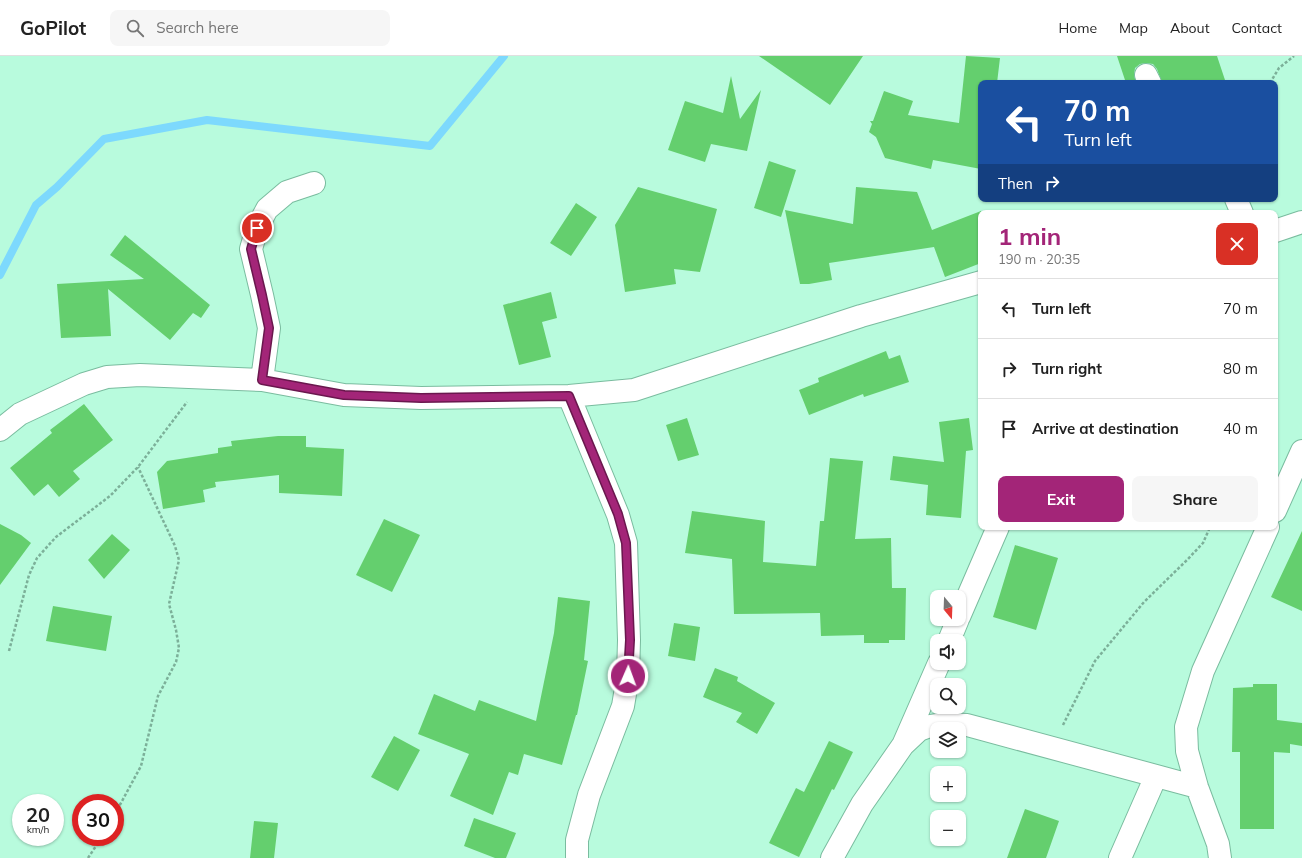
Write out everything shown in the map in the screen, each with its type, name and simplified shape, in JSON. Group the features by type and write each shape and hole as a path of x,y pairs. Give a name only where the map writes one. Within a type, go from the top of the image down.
{"street":[{"path":"262,380 269,328 251,249 257,228 267,209 287,192 314,183"},
{"path":"1278,231 1302,222"},
{"path":"0,430 20,414 84,384 107,377 140,375 262,380 344,395 421,398 569,396 634,390 861,316 978,283"},
{"path":"569,396 618,514 626,543 630,640 628,676 623,706 589,795 577,840 577,858"},
{"path":"1278,504 1302,451"},
{"path":"966,602 997,530"},
{"path":"1220,858 1218,844 1197,787 1187,751 1186,727 1203,671 1267,530"},
{"path":"832,858 862,804 903,745 936,670"},
{"path":"903,745 920,730 930,726 942,724 967,725 1197,787"},
{"path":"1120,858 1156,776"}],"path":[{"path":"1272,80 1279,68 1294,56"},
{"path":"9,651 29,575 38,558 56,537 110,496 138,468 205,377"},
{"path":"124,798 142,766 158,696 176,662 179,648 170,604 179,560 175,546 138,468"},
{"path":"1052,747 1095,661 1144,602 1203,543 1209,530"},
{"path":"88,858 96,846"}],"building":[{"path":"759,56 863,56 830,105"},
{"path":"966,56 1000,58 997,80 978,80 978,168 933,160 931,169 885,158 876,137 869,132 872,124 870,121 873,121 884,91 913,101 908,115 959,123"},
{"path":"1117,56 1217,56 1225,80 1161,80 1157,69 1153,64 1146,63 1140,64 1135,68 1135,80 1125,80"},
{"path":"731,76 740,119 761,90 747,151 711,144 705,162 668,150 685,101 723,113"},
{"path":"769,161 796,170 781,217 754,208"},
{"path":"638,187 717,209 700,272 674,269 676,284 625,292 615,225"},
{"path":"856,187 917,192 932,230 978,212 978,264 945,277 934,247 829,263 832,280 800,284 785,210 853,224"},
{"path":"576,203 597,217 571,256 550,243"},
{"path":"125,235 210,305 201,318 193,313 170,340 108,289 111,336 61,338 57,284 144,279 110,255"},
{"path":"551,292 557,318 542,322 551,357 519,365 503,305"},
{"path":"886,351 889,359 900,355 909,382 864,397 863,394 809,415 799,390 819,382 818,378"},
{"path":"84,404 113,440 73,471 80,479 59,497 48,484 34,496 10,468 52,433 50,430"},
{"path":"687,418 699,455 678,461 666,425"},
{"path":"969,418 973,450 966,451 961,518 926,515 928,485 890,480 893,456 944,462 939,422"},
{"path":"278,436 306,436 306,447 344,449 342,496 279,493 279,475 215,482 216,487 203,490 205,502 163,509 157,472 167,461 218,453 218,448 232,446 231,441"},
{"path":"830,458 863,461 855,539 891,538 892,588 906,588 905,640 889,640 889,643 864,643 864,635 821,636 820,613 734,614 732,559 685,553 692,511 765,521 763,562 816,566 820,521 824,521"},
{"path":"384,519 420,535 392,592 356,575"},
{"path":"0,524 21,535 31,543 0,585"},
{"path":"1302,531 1302,611 1271,597"},
{"path":"112,534 130,550 104,579 88,560"},
{"path":"1015,545 1058,558 1036,630 993,617"},
{"path":"558,597 590,601 584,660 588,661 577,715 562,765 524,754 518,775 509,772 493,815 450,796 469,754 418,734 434,694 475,711 479,700 536,721 554,633"},
{"path":"53,606 112,616 106,651 46,641"},
{"path":"674,623 700,627 695,661 668,656"},
{"path":"715,668 738,677 737,681 775,703 757,734 736,722 742,713 703,697"},
{"path":"1253,684 1277,684 1277,720 1302,723 1302,746 1290,744 1290,753 1274,752 1274,829 1240,829 1240,752 1232,752 1233,688 1253,687"},
{"path":"394,736 420,750 398,791 371,777"},
{"path":"829,741 853,752 834,790 832,789 799,857 769,843 796,788 804,792"},
{"path":"1025,809 1059,821 1046,858 1007,858"},
{"path":"474,818 516,833 506,858 495,858 464,846"},
{"path":"254,821 278,823 274,858 250,858"}],"waterway":[{"path":"0,275 36,205 57,187 104,139 207,120 430,146 504,56"}],"route":[{"path":"257,228 251,249 269,328 262,380 344,395 421,398 569,396 618,514 626,543 630,640 628,676"}]}
